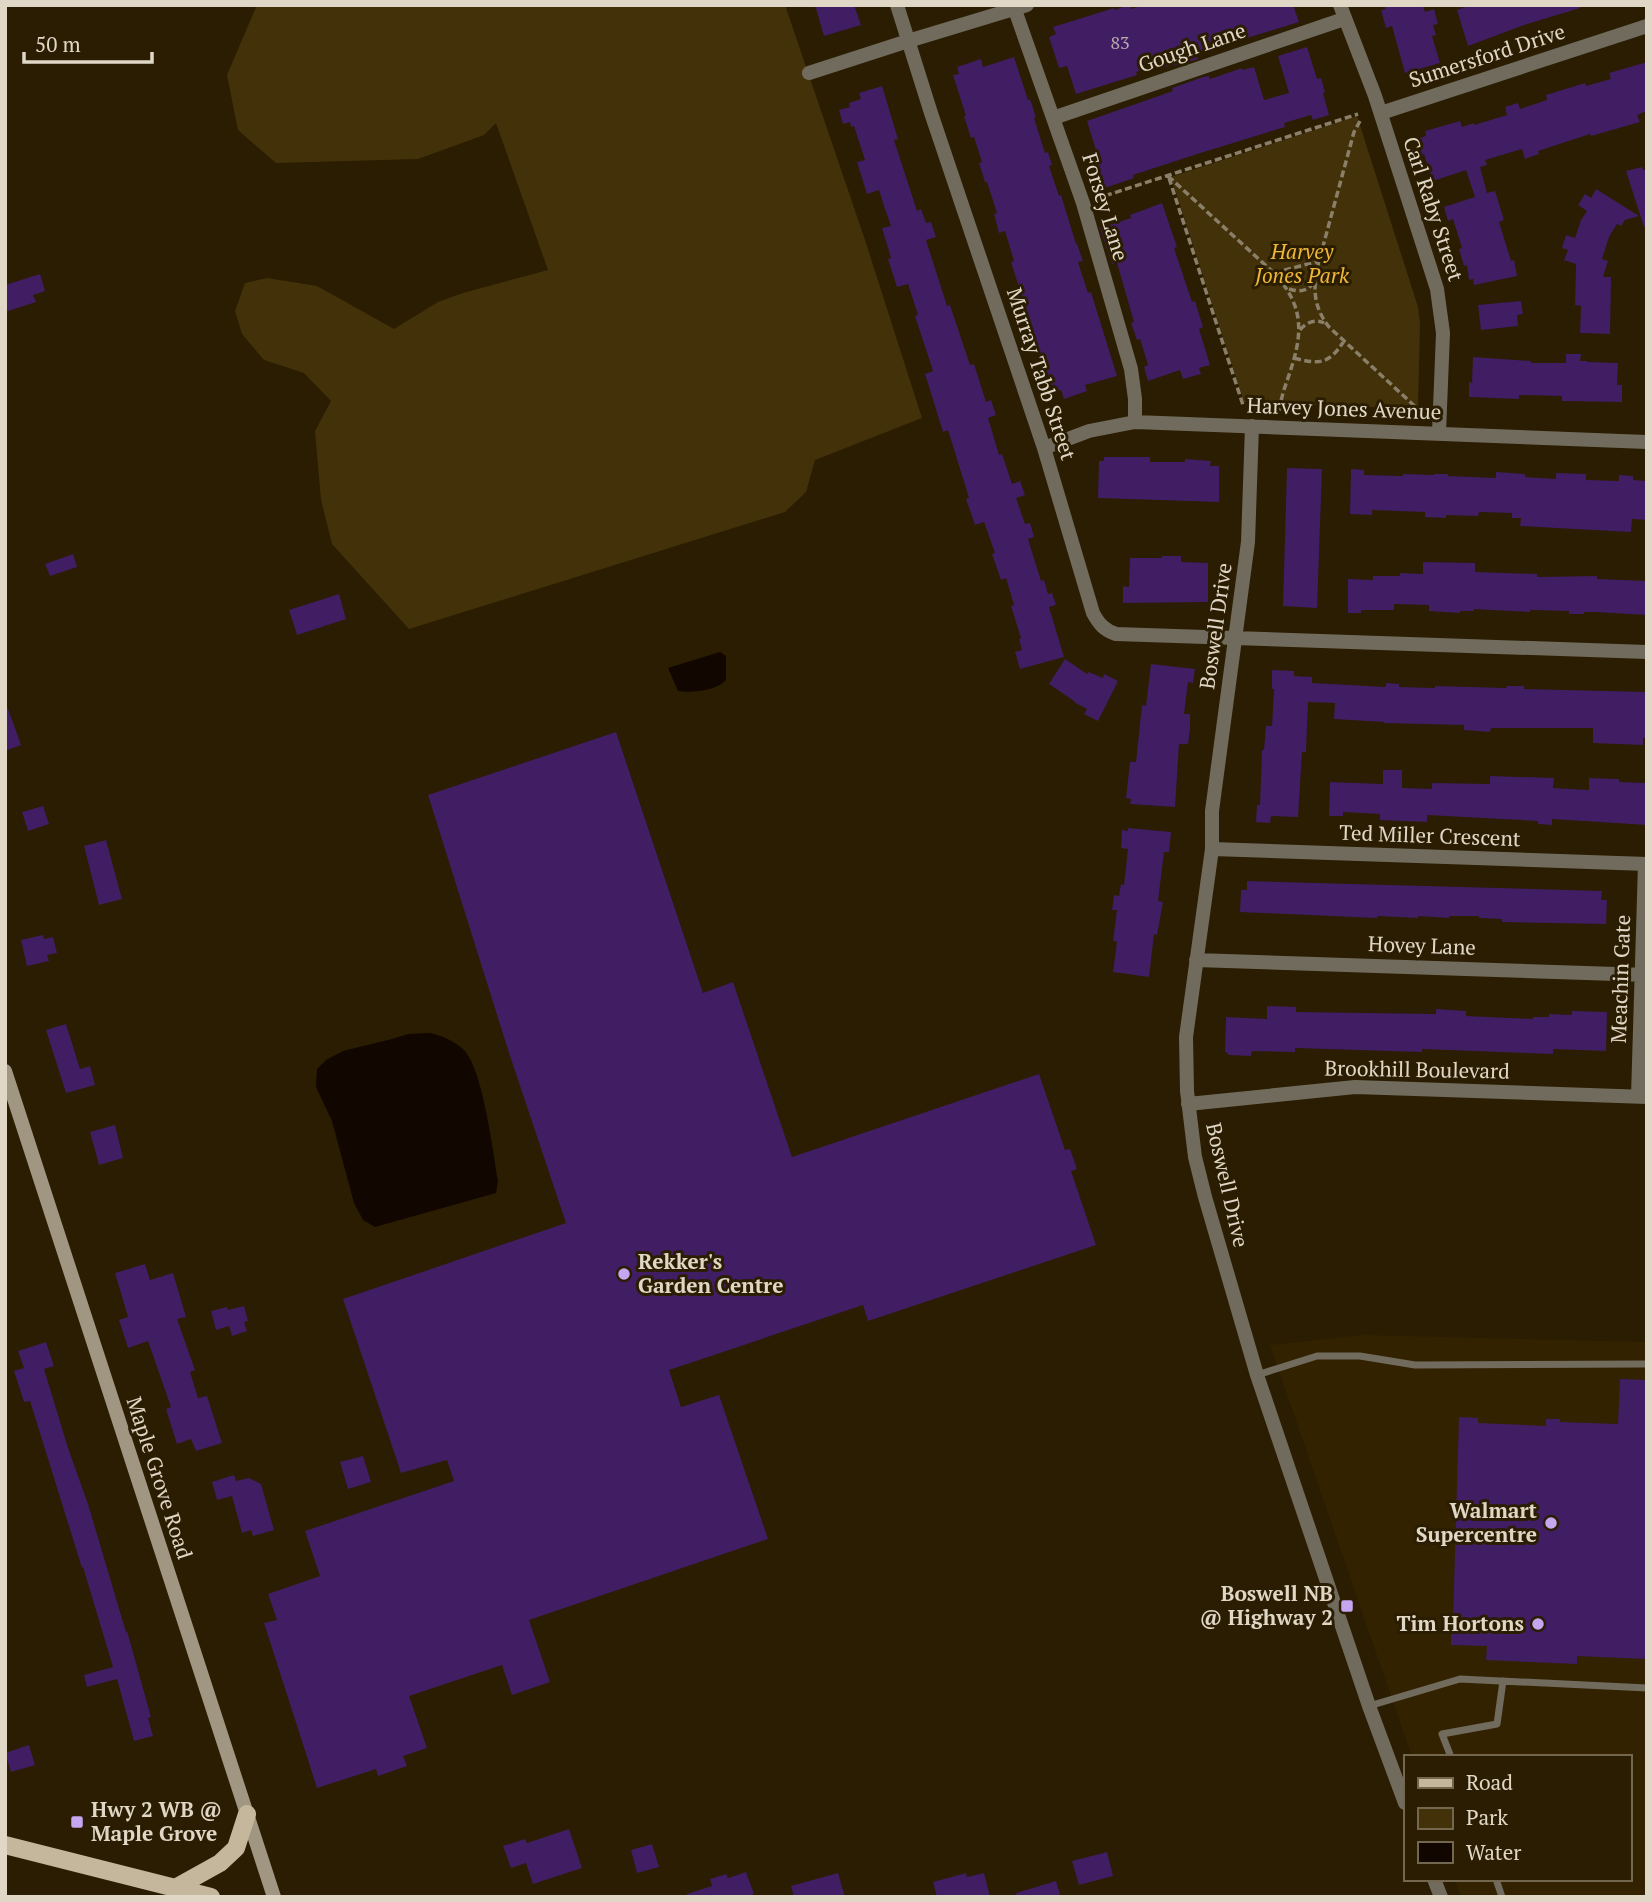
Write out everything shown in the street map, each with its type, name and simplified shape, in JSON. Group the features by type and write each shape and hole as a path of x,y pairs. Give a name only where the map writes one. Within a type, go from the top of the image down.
{"main road":[{"path":"175,1888 220,1863 236,1848 247,1814"},
{"path":"5,1845 211,1897"}],"street":[{"name":"Murray Tabb Street","path":"897,5 1044,448 1093,613 1099,624 1116,634 1235,639"},
{"path":"809,73 1021,8"},
{"name":"Forsey Lane","path":"1021,8 1053,118 1083,203 1131,369 1135,422"},
{"name":"Gough Lane","path":"1053,118 1342,12"},
{"name":"Carl Raby Street","path":"1342,12 1381,113 1437,289 1443,332 1439,433"},
{"name":"Sumersford Drive","path":"1381,113 1647,26"},
{"name":"Harvey Jones Avenue","path":"1044,448 1089,431 1135,422 1647,442"},
{"name":"Boswell Drive","path":"1251,426 1248,534 1212,811 1212,849 1186,1037 1188,1104 1195,1157 1205,1197 1257,1375 1369,1706 1404,1799"},
{"path":"1235,639 1647,652"},
{"name":"Ted Miller Crescent","path":"1212,849 1646,864"},
{"name":"Meachin Gate","path":"1642,1097 1646,864"},
{"name":"Hovey Lane","path":"1196,960 1645,975"},
{"name":"Maple Grove Road","path":"5,1071 274,1897"},
{"name":"Brookhill Boulevard","path":"1188,1104 1354,1087 1642,1097"}],"lane":[{"path":"1257,1375 1317,1356 1360,1356 1415,1365 1647,1364"},
{"path":"1369,1706 1460,1679 1647,1688"},
{"path":"1450,1755 1442,1734 1497,1724 1503,1681"}],"path":[{"path":"1083,203 1358,114"},
{"path":"1327,325 1314,294 1314,281 1354,132 1360,121"},
{"path":"1168,176 1274,273 1293,300 1299,320 1299,332 1280,406 1280,427"},
{"path":"1168,176 1243,405"},
{"path":"1274,273 1319,261"},
{"path":"1285,287 1300,291 1311,286 1314,281"},
{"path":"1299,332 1302,327 1321,321 1420,411"},
{"path":"1294,358 1312,362 1326,360 1332,357 1344,341"}],"shaded area":[{"path":"1362,1335 1647,1342 1647,1897 1461,1897 1456,1881 1631,1881 1631,1755 1411,1755 1270,1345"}],"green space":[{"path":"257,5 785,5 922,418 815,460 806,492 785,512 409,629 332,544 321,500 315,431 331,401 304,373 264,360 242,334 235,311 245,283 267,278 317,286 394,329 438,302 548,270 496,123 484,135 418,159 276,163 238,130 227,75"},
{"name":"Harvey Jones Park","path":"1357,116 1418,307 1418,409 1244,402 1171,177"}],"water":[{"path":"720,652 726,656 726,680 722,684 704,690 678,691 668,668"},
{"path":"430,1033 456,1044 471,1060 482,1093 490,1132 498,1181 496,1193 375,1227 363,1220 354,1203 332,1121 316,1087 317,1069 326,1060 343,1051 408,1034"}],"building":[{"path":"815,5 854,5 861,25 824,36"},
{"path":"1128,5 1131,9 1145,5 1293,5 1299,22 1202,52 1202,55 1197,56 1198,59 1166,67 1165,63 1136,72 1137,75 1076,94 1067,66 1059,68 1049,37 1056,34 1053,27"},
{"path":"1384,5 1423,5 1425,12 1434,9 1438,24 1433,25 1436,35 1432,36 1440,63 1405,73 1392,26 1386,28 1381,10 1386,9"},
{"path":"1471,5 1579,5 1580,8 1468,46 1457,10"},
{"path":"1307,47 1317,79 1321,78 1329,115 1313,120 1311,115 1284,123 1285,127 1133,175 1134,178 1099,190 1090,163 1099,160 1087,121 1173,91 1172,88 1203,77 1209,76 1210,79 1242,68 1254,67 1264,100 1289,93 1278,56"},
{"path":"1014,57 1036,117 1034,118 1045,153 1048,152 1052,165 1049,166 1083,261 1078,262 1088,293 1091,292 1117,376 1085,385 1087,391 1064,399 1061,390 1053,393 1011,262 1014,261 1005,231 999,233 994,214 997,213 953,75 959,74 957,67 981,59 983,67"},
{"path":"1647,62 1647,111 1637,115 1640,122 1591,136 1590,134 1538,151 1539,154 1525,159 1522,149 1485,160 1487,165 1480,167 1487,193 1495,191 1504,220 1499,222 1511,261 1514,260 1517,276 1474,285 1473,279 1469,280 1467,265 1464,266 1459,249 1462,248 1453,219 1448,221 1444,207 1475,197 1466,170 1433,181 1417,139 1426,136 1425,131 1460,121 1462,127 1507,115 1505,107 1518,103 1520,109 1547,100 1546,95 1585,83 1586,86 1611,79 1609,73"},
{"path":"882,86 898,139 894,140 917,211 921,209 926,223 931,222 936,237 926,240 947,306 950,305 970,365 974,364 986,402 991,400 996,415 988,418 999,455 1002,454 1012,484 1020,481 1025,495 1016,498 1025,524 1030,523 1034,537 1028,539 1041,581 1044,580 1048,594 1052,593 1056,605 1049,607 1064,657 1020,669 1015,652 1022,650 1021,638 1006,578 1001,580 984,522 975,525 948,430 943,432 925,374 933,371 915,316 918,315 908,284 897,287 888,259 891,258 882,228 891,226 879,190 867,194 857,162 865,160 854,126 851,127 850,122 843,124 839,110 850,107 849,103 861,99 859,93"},
{"path":"1642,167 1643,170 1647,169 1647,226 1644,227 1626,171"},
{"path":"1596,189 1639,216 1625,220 1621,226 1617,224 1609,237 1602,259 1608,261 1603,277 1611,277 1610,334 1580,333 1581,306 1575,305 1576,264 1564,260 1568,250 1562,248 1566,235 1575,238 1587,211 1578,205 1585,194 1591,198"},
{"path":"1162,203 1177,247 1174,248 1203,327 1199,329 1210,365 1199,368 1201,374 1183,379 1180,370 1148,381 1144,367 1148,365 1140,339 1137,340 1131,323 1134,322 1117,263 1112,264 1100,228 1131,218 1130,215"},
{"path":"40,274 45,291 33,295 36,302 5,312 5,285"},
{"path":"1521,301 1523,314 1517,315 1518,326 1481,330 1478,305"},
{"path":"1566,354 1581,354 1580,361 1618,363 1617,385 1622,385 1622,402 1562,401 1562,396 1519,395 1519,399 1469,397 1473,357 1531,363 1566,363"},
{"path":"1104,457 1150,457 1150,462 1185,462 1185,459 1211,461 1210,466 1219,466 1219,502 1098,498 1099,461 1104,461"},
{"path":"1287,468 1322,469 1317,608 1283,606"},
{"path":"1351,469 1364,470 1364,475 1403,476 1448,474 1496,478 1496,472 1556,479 1556,473 1586,474 1586,480 1619,481 1619,475 1633,476 1633,480 1647,481 1647,520 1632,519 1631,532 1520,526 1521,518 1512,518 1512,513 1479,512 1478,516 1446,515 1446,518 1425,517 1425,512 1372,510 1372,515 1350,514"},
{"path":"73,554 77,567 50,576 45,564"},
{"path":"1181,556 1181,562 1208,563 1208,602 1123,603 1123,586 1129,587 1130,558"},
{"path":"1423,562 1475,563 1475,572 1537,574 1537,577 1597,576 1597,579 1647,581 1647,615 1474,609 1460,613 1429,611 1429,605 1394,604 1394,610 1361,610 1361,613 1348,613 1348,579 1373,580 1373,576 1423,574"},
{"path":"339,594 346,619 297,635 289,610"},
{"path":"1065,659 1087,674 1089,672 1103,678 1104,674 1118,681 1098,721 1084,714 1087,709 1049,684"},
{"path":"1151,664 1195,669 1193,683 1188,682 1184,714 1190,714 1188,744 1179,744 1175,807 1130,804 1131,799 1126,798 1130,762 1136,762 1142,705 1146,706"},
{"path":"1272,670 1294,671 1294,676 1312,677 1312,683 1386,687 1386,683 1399,684 1399,687 1435,688 1524,686 1524,689 1647,692 1647,738 1643,738 1643,745 1593,743 1593,728 1491,728 1490,732 1464,730 1464,725 1334,719 1335,703 1308,702 1306,752 1302,752 1298,817 1271,816 1270,823 1256,822 1257,805 1260,805 1262,750 1266,726 1272,726"},
{"path":"5,706 21,745 5,751"},
{"name":"Rekker's Garden Centre","path":"616,732 703,993 733,982 792,1157 1039,1074 1065,1150 1070,1149 1077,1169 1071,1171 1096,1245 868,1321 863,1305 669,1370 681,1407 719,1395 768,1539 529,1620 550,1682 512,1695 502,1665 409,1696 427,1748 403,1756 407,1766 378,1776 376,1769 317,1788 264,1623 277,1620 268,1594 320,1576 305,1531 454,1481 447,1460 401,1473 343,1299 566,1223 428,795"},
{"path":"1383,770 1402,770 1402,788 1432,789 1432,783 1490,784 1490,776 1554,778 1553,788 1589,790 1589,778 1647,783 1647,825 1552,819 1552,825 1538,824 1538,821 1427,815 1427,822 1380,820 1380,814 1343,812 1343,816 1329,816 1330,782 1383,784"},
{"path":"43,806 49,824 28,831 22,812"},
{"path":"1128,828 1171,832 1169,852 1164,852 1158,901 1163,902 1157,935 1154,934 1149,977 1113,972 1117,910 1112,910 1114,895 1119,896 1121,884 1124,885 1128,849 1121,848 1122,830 1128,831"},
{"path":"106,840 122,899 99,905 84,846"},
{"path":"1247,881 1602,891 1601,900 1607,900 1606,924 1502,922 1502,919 1479,916 1377,918 1240,912 1241,890 1247,890"},
{"path":"43,935 44,939 53,937 57,953 47,955 49,961 27,966 21,940"},
{"path":"1267,1006 1296,1007 1296,1012 1436,1014 1436,1009 1466,1011 1466,1016 1533,1019 1549,1017 1549,1014 1572,1015 1572,1011 1607,1012 1606,1051 1553,1049 1553,1054 1295,1048 1295,1052 1252,1051 1251,1056 1229,1055 1225,1051 1226,1017 1267,1019"},
{"path":"66,1024 80,1069 90,1066 95,1085 66,1093 46,1030"},
{"path":"115,1125 123,1158 99,1165 90,1132"},
{"path":"145,1264 150,1280 173,1273 186,1317 177,1319 195,1370 190,1372 198,1398 207,1396 222,1443 196,1451 191,1439 177,1444 166,1409 171,1407 148,1341 128,1348 119,1320 128,1317 115,1273"},
{"path":"244,1306 248,1321 244,1322 247,1331 232,1336 229,1326 216,1330 211,1311"},
{"path":"46,1342 54,1366 44,1369 88,1504 151,1717 148,1718 153,1736 134,1741 117,1679 87,1687 84,1675 113,1667 30,1401 24,1402 14,1371 24,1368 18,1351"},
{"name":"Walmart Supercentre","path":"1620,1379 1647,1380 1647,1659 1577,1656 1577,1664 1486,1660 1487,1646 1451,1645 1451,1634 1446,1634 1446,1620 1453,1620 1459,1417 1478,1418 1478,1423 1546,1426 1546,1419 1618,1424"},
{"path":"363,1456 371,1482 348,1489 340,1462"},
{"path":"234,1475 236,1481 249,1478 261,1484 274,1530 253,1536 251,1530 242,1533 232,1496 217,1500 212,1482"},
{"path":"29,1745 35,1765 11,1772 5,1753"},
{"path":"569,1829 582,1868 533,1884 526,1863 511,1868 503,1846 525,1839 527,1843"},
{"path":"652,1844 659,1867 637,1873 631,1850"},
{"path":"1107,1852 1113,1876 1079,1885 1072,1861"},
{"path":"746,1872 754,1894 747,1897 687,1897 687,1894 712,1886 710,1879 726,1874 728,1878"},
{"path":"838,1873 845,1897 794,1897 791,1886"},
{"path":"966,1873 967,1877 984,1873 990,1897 937,1897 933,1882"},
{"path":"1056,1881 1061,1897 1017,1897 1016,1893"}],"place":[{"name":"Rekker's Garden Centre","path":"624,1274"},
{"name":"Walmart Supercentre","path":"1551,1523"},
{"name":"Boswell NB @ Highway 2","path":"1347,1606"},
{"name":"Tim Hortons","path":"1538,1624"},
{"name":"Hwy 2 WB @ Maple Grove","path":"77,1822"}]}
